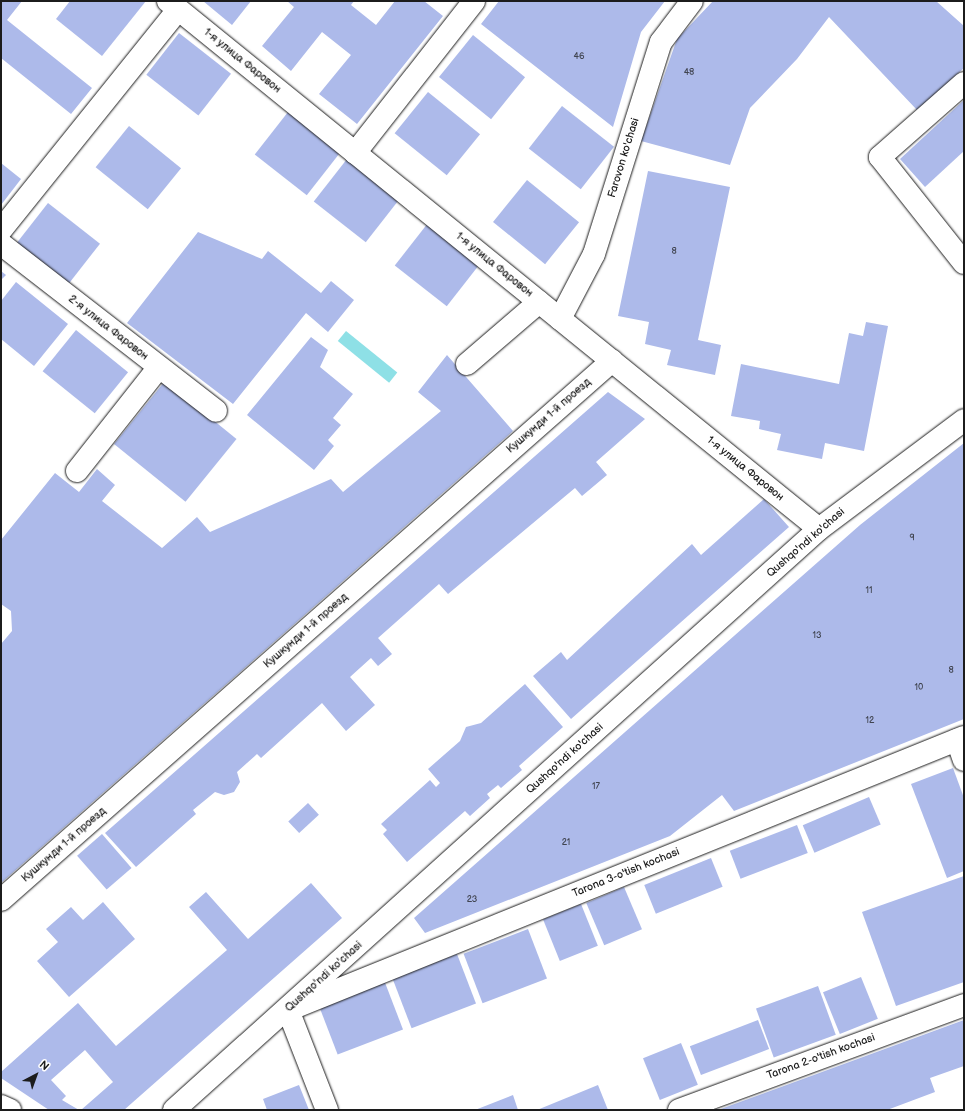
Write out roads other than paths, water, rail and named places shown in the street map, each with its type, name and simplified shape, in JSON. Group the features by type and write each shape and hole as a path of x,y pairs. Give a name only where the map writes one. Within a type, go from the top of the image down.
{"street":[{"path":"355,153 474,1"},
{"name":"Farovon ko'chasi","path":"560,319 591,265 661,42 692,1"},
{"path":"1,230 173,5"},
{"name":"1-я улица Фаровон","path":"173,5 819,529"},
{"path":"964,84 880,157 964,263"},
{"name":"2-я улица Фаровон","path":"1,244 216,411"},
{"path":"467,364 539,302"},
{"name":"Кушкунди 1-й проезд","path":"1,900 612,361"},
{"path":"77,470 159,367"},
{"name":"Qushqo'ndi ko'chasi","path":"174,1110 288,1010 819,529 964,420"},
{"name":"Tarona 3-o'tish kochasi","path":"288,1010 962,745"},
{"name":"Tarona 2-o'tish kochasi","path":"679,1110 964,1005"},
{"path":"288,1010 327,1110"},
{"path":"1,1106 10,1110"}],"water":[{"path":"346,331 397,373 389,383 338,341"}]}
